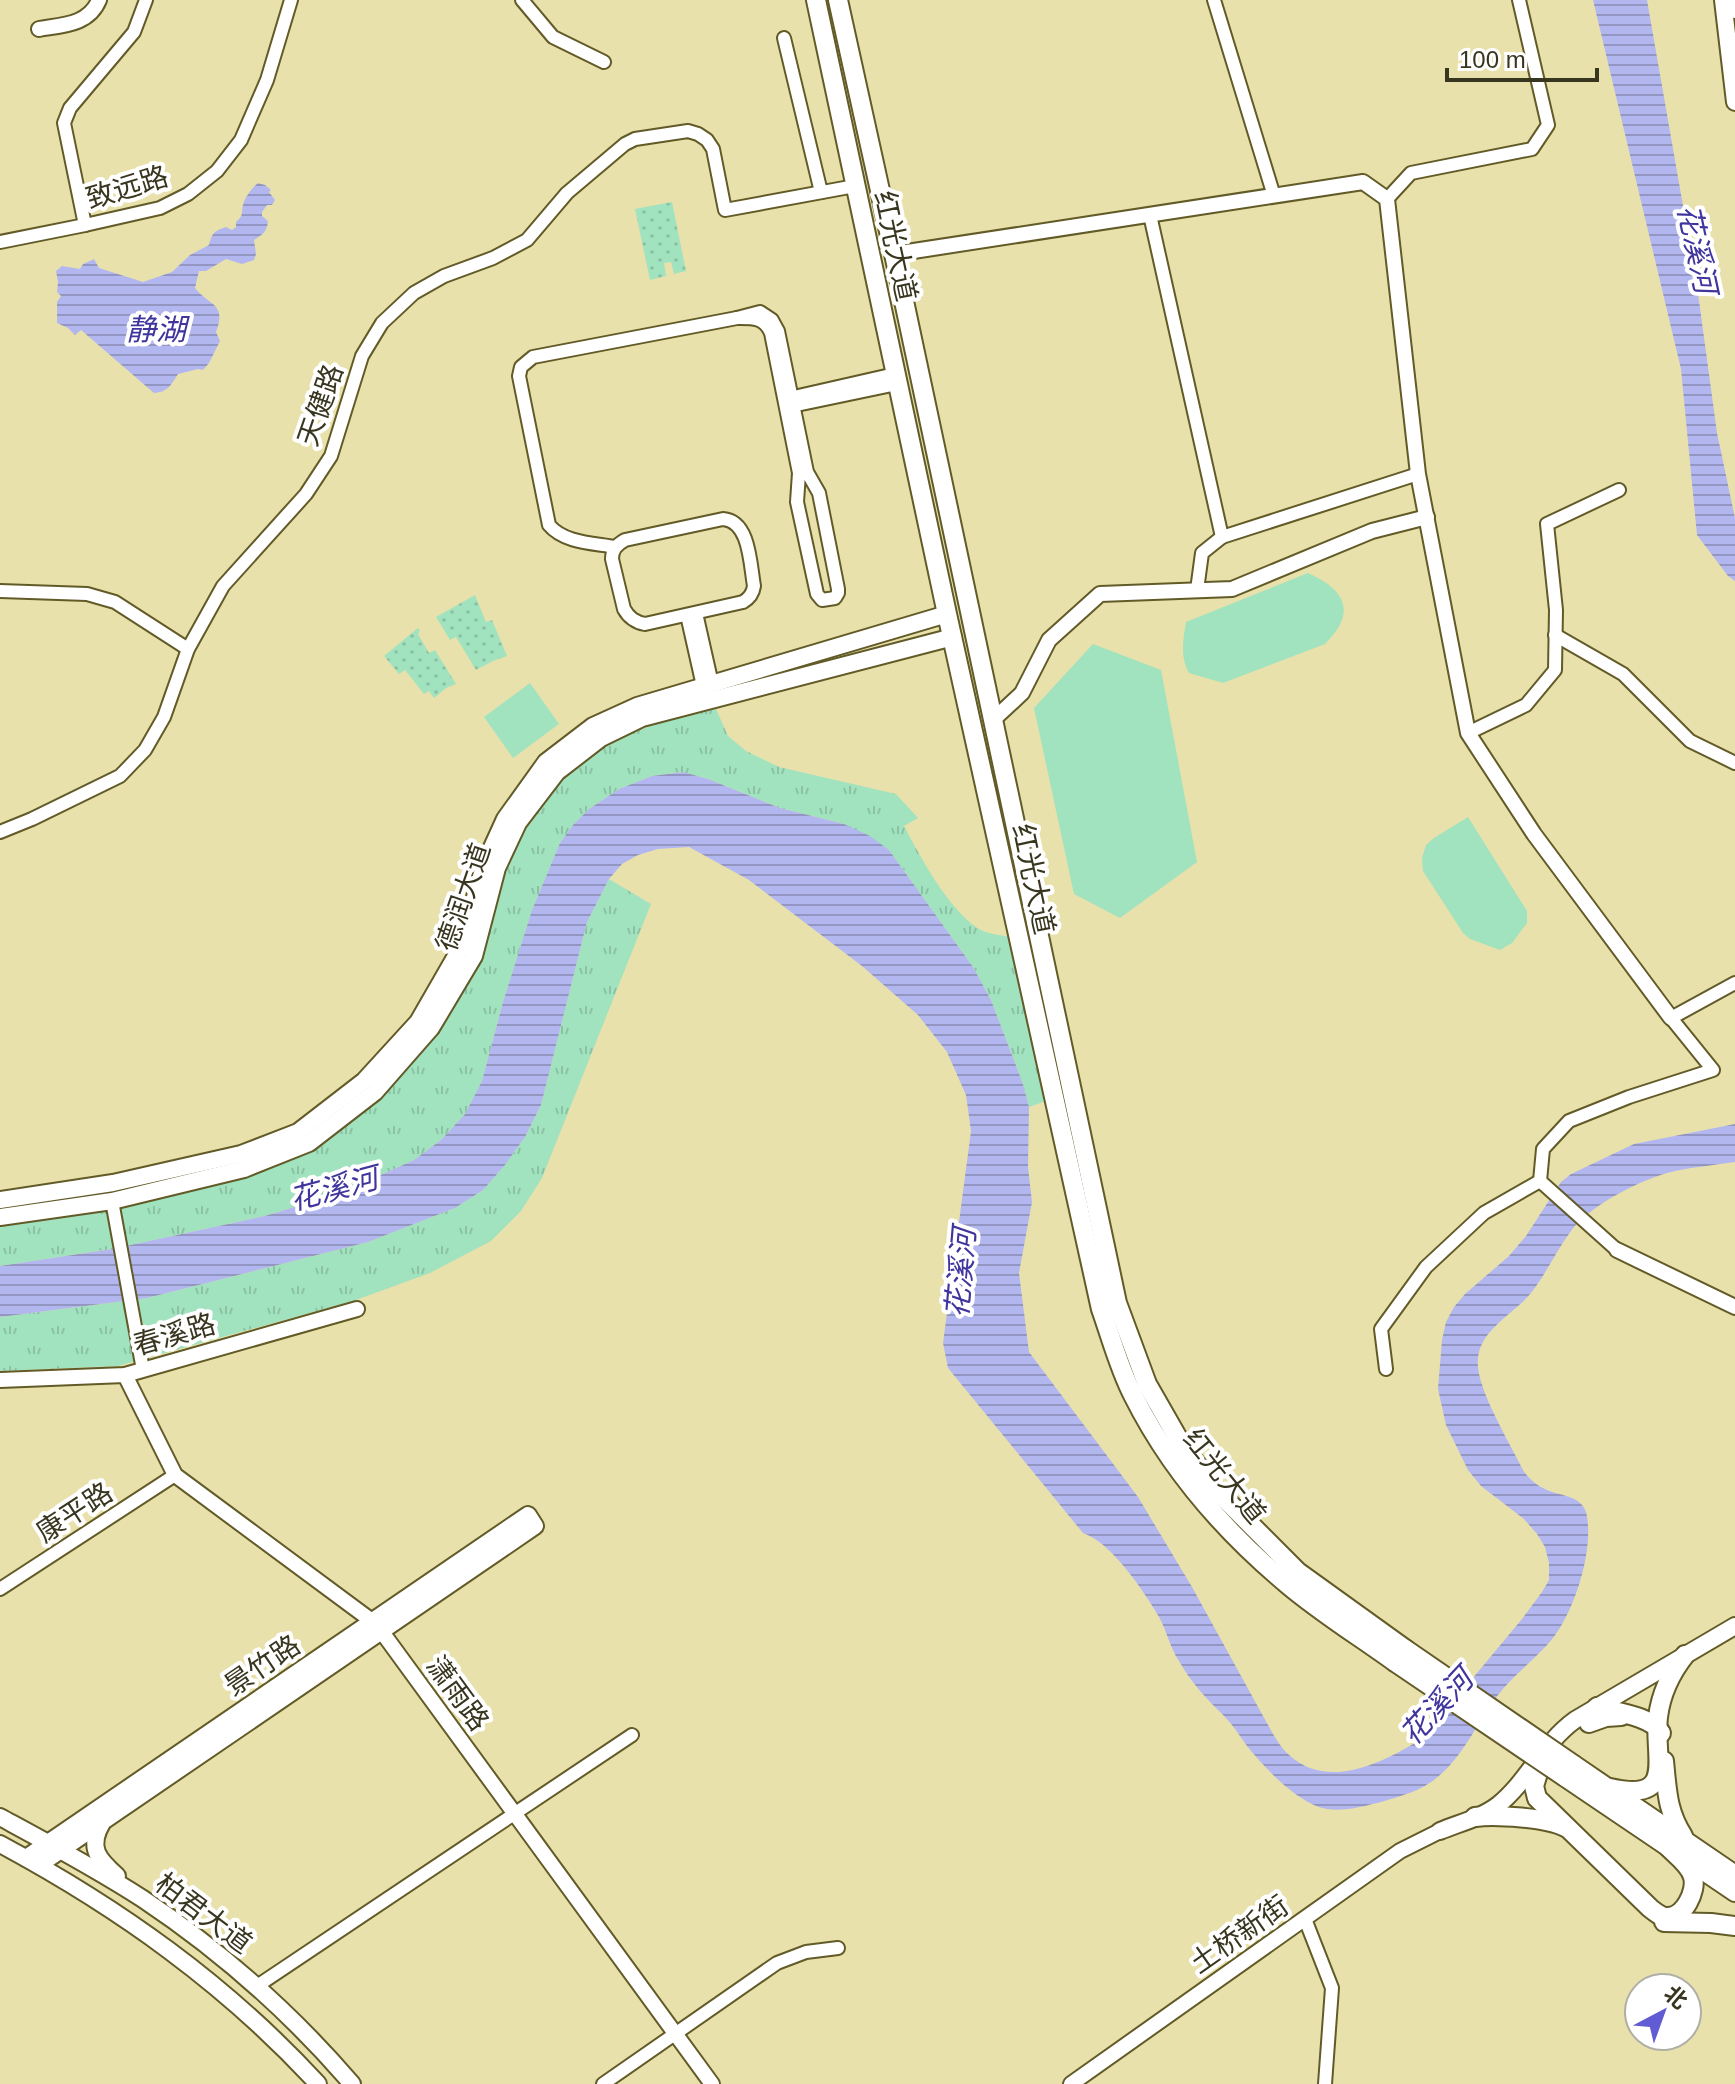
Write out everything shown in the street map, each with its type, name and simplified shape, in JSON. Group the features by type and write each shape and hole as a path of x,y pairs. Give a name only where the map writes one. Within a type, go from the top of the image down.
{"main road":[{"name":"红光大道","path":"816,0 947,614 1099,1302 1132,1393 1166,1452 1204,1502 1241,1542 1288,1584 1400,1655"},
{"name":"红光大道","path":"838,0 1117,1303 1147,1384 1183,1447 1217,1491 1298,1572 1400,1655"},
{"path":"1723,0 1735,102"},
{"path":"1734,0 1735,10"},
{"name":"德润大道","path":"0,1200 170,1171 241,1154 298,1132 364,1081 418,1022 460,949 485,863 505,819 546,762 593,726 637,706 947,614"},
{"name":"德润大道","path":"0,1217 114,1209 244,1169 309,1143 375,1092 431,1028 474,956 497,868 518,823 557,772 601,738 642,718 953,637"},
{"name":"景竹路","path":"32,1861 531,1520"},
{"name":"土桥新街","path":"1599,1713 1680,1666 1735,1626"},
{"name":"景竹路","path":"54,1847 102,1823 377,1627"},
{"name":"土桥新街","path":"1440,1831 1481,1819 1530,1779 1565,1728 1599,1713 1735,1638"},
{"path":"1400,1655 1677,1844 1735,1875"},
{"path":"1570,1771 1606,1787 1632,1792 1644,1789 1653,1782 1660,1767 1662,1696 1680,1666"},
{"path":"1530,1779 1528,1799 1548,1821 1570,1836 1650,1908 1666,1917 1681,1911 1694,1883 1677,1844 1659,1737 1644,1719 1599,1713"},
{"path":"1530,1779 1534,1794 1650,1919 1735,1926"},
{"path":"1606,1787 1735,1892"},
{"name":"柏君大道","path":"0,1817 142,1899 201,1941 257,1986 302,2028 352,2084"},
{"path":"1481,1819 1548,1821"},
{"path":"1481,1819 1543,1827 1570,1836"},
{"path":"102,1823 95,1841 99,1858 142,1899"},
{"name":"柏君大道","path":"0,1844 132,1923 200,1973 239,2006 318,2084"}],"street":[{"path":"39,29 79,22 95,8 99,0"},
{"path":"85,225 64,123 70,108 134,32 146,0"},
{"name":"致远路","path":"0,242 160,208 188,194 217,171 241,140 267,80 291,0"},
{"path":"522,0 553,37 604,62"},
{"path":"1214,0 1274,196"},
{"path":"1387,199 1411,173 1532,149 1548,125 1519,0"},
{"path":"784,38 821,192 855,186"},
{"name":"天健路","path":"0,832 120,776 145,750 164,717 188,649 223,586 306,494 331,456 362,356 382,323 414,293 444,276 493,258 527,240 567,193 612,153 635,139 688,131 707,140 713,149 725,210 821,192"},
{"path":"894,254 1363,182 1387,199 1418,474 1468,733 1534,834 1713,1070 1629,1097 1569,1121 1543,1149 1540,1181"},
{"path":"1150,215 1222,537"},
{"path":"615,547 567,538 549,525 519,376 521,367 533,357 760,312 772,320 778,331 799,473 797,502 817,594 825,600 835,598 838,589 819,493 807,472 789,403"},
{"path":"789,403 896,379"},
{"path":"1197,590 1202,553 1222,537 1418,474"},
{"path":"1468,733 1526,705 1555,670 1556,610 1547,524 1619,490"},
{"path":"993,720 1022,693 1049,640 1100,594 1232,589 1372,531 1427,517"},
{"path":"723,519 736,523 743,533 753,591 743,602 691,614 645,624 627,615 612,559 615,547 625,540 723,519"},
{"path":"0,591 87,594 115,602 188,649"},
{"path":"691,614 708,685"},
{"path":"1555,635 1623,674 1690,741 1735,763"},
{"path":"1671,1018 1735,983"},
{"path":"1540,1181 1617,1250 1735,1307"},
{"path":"1386,1369 1381,1329 1426,1267 1484,1213 1540,1181"},
{"path":"114,1209 143,1370"},
{"name":"春溪路","path":"0,1380 125,1375 357,1309"},
{"name":"潇雨路","path":"125,1375 175,1475 377,1627 712,2084"},
{"name":"康平路","path":"0,1589 175,1475"},
{"path":"257,1986 632,1735"},
{"name":"土桥新街","path":"1071,2084 1400,1851 1440,1831"},
{"path":"1305,1919 1332,1988 1325,2084"},
{"path":"603,2084 777,1963 806,1952 838,1948"}],"green space":[{"path":"672,202 686,271 674,274 671,262 664,263 666,276 650,280 635,209"},
{"path":"1308,573 1331,587 1343,603 1341,622 1325,644 1223,683 1189,673 1183,655 1186,622"},
{"path":"475,595 486,622 492,620 507,656 476,670 456,637 450,640 436,617"},
{"path":"418,628 418,634 429,653 435,650 456,684 434,698 429,691 424,694 405,670 399,674 384,656"},
{"path":"1093,644 1161,670 1197,862 1120,918 1074,894 1034,708"},
{"path":"530,683 559,724 513,758 484,717"},
{"path":"716,709 728,736 746,751 779,767 896,794 918,818 904,826 946,896 979,929 1010,937 1046,1101 1029,1107 991,1000 973,967 889,850 844,824 780,808 708,779 682,772 652,776 619,789 589,809 560,843 532,910 482,1081 465,1114 441,1140 414,1160 343,1192 265,1216 112,1249 0,1266 0,1224 120,1208 246,1175 381,1096 525,826 562,776 604,743 656,724"},
{"path":"1468,817 1527,911 1527,923 1512,943 1500,950 1470,939 1463,933 1423,871 1422,858 1426,845"},
{"path":"609,879 651,904 542,1178 521,1211 491,1241 430,1273 353,1301 118,1366 0,1371 0,1317 147,1298 368,1242 455,1208 483,1190 525,1137 541,1105 587,922"}],"water":[{"path":"1593,0 1647,0 1697,286 1717,433 1735,518 1735,581 1697,535 1681,369"},
{"name":"静湖","path":"258,183 271,190 269,192 275,200 262,212 268,221 264,232 254,240 254,260 242,264 226,259 206,271 199,271 195,288 215,306 219,315 216,332 220,341 203,370 178,374 166,389 154,393 81,330 75,335 57,323 57,302 61,296 57,292 56,271 62,266 80,269 94,259 99,268 143,282 172,272 190,255 209,245 216,231 236,227 245,199"},
{"name":"花溪河","path":"683,772 780,808 844,824 870,836 889,850 973,967 991,1000 1029,1107 1028,1167 1032,1202 1019,1273 1029,1352 1138,1497 1273,1734 1288,1754 1320,1771 1338,1772 1374,1764 1423,1738 1522,1619 1549,1580 1545,1547 1537,1534 1524,1519 1481,1486 1468,1470 1446,1425 1438,1389 1442,1340 1454,1307 1509,1256 1526,1236 1561,1182 1571,1174 1634,1144 1735,1124 1735,1162 1675,1171 1648,1180 1604,1202 1580,1221 1531,1293 1492,1330 1480,1348 1478,1369 1482,1383 1523,1470 1538,1485 1574,1499 1583,1506 1588,1543 1581,1578 1561,1626 1546,1646 1504,1687 1456,1758 1434,1780 1406,1794 1361,1807 1334,1810 1316,1806 1295,1794 1276,1777 1195,1684 1176,1656 1159,1617 1126,1569 1105,1546 1083,1533 948,1368 943,1343 971,1131 966,1095 947,1052 918,1015 862,966 749,880 689,847 658,849 638,855 622,864 609,879 587,922 541,1105 525,1137 483,1190 455,1208 368,1242 147,1298 0,1317 0,1266 112,1249 265,1216 343,1192 414,1160 441,1140 465,1114 482,1081 532,910 560,843 589,809 619,789 652,776"}]}
